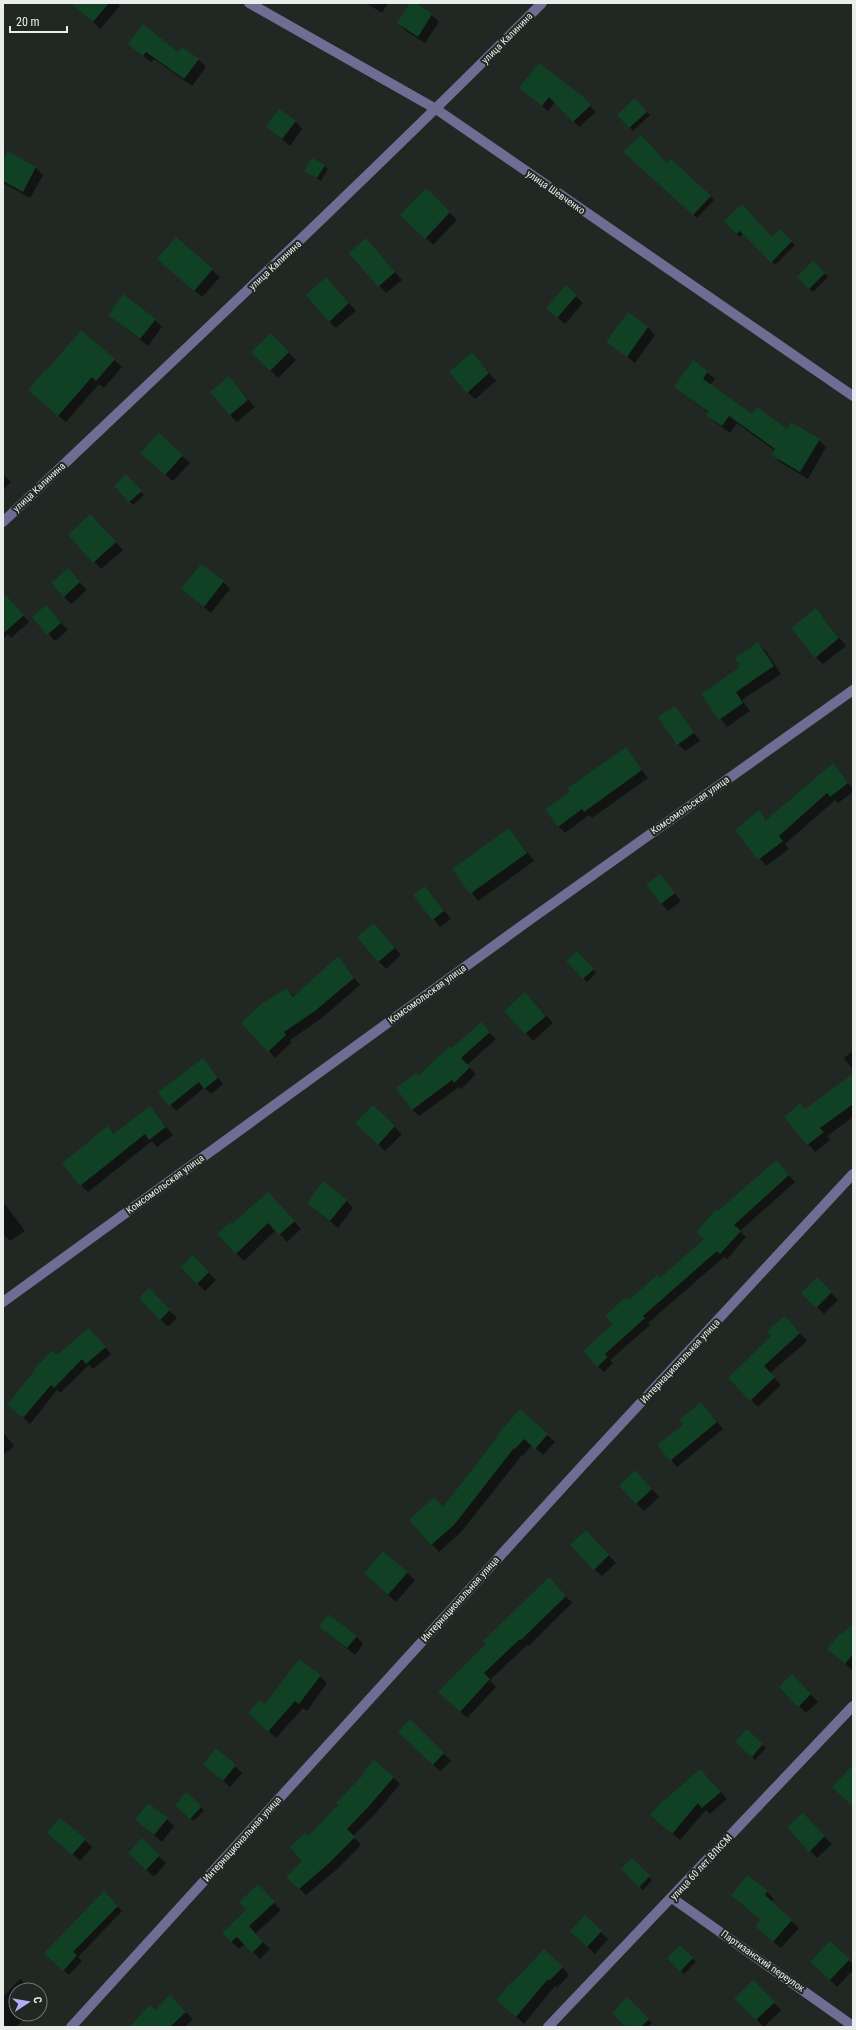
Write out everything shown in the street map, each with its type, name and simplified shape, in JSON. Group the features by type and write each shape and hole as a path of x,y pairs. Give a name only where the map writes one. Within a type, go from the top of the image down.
{"street":[{"name":"улица Шевченко","path":"249,3 436,109 853,396"},
{"name":"улица Калинина","path":"3,522 436,109 542,3"},
{"name":"Комсомольская улица","path":"3,1302 531,918 853,690"},
{"name":"Интернациональная улица","path":"71,2027 582,1466 853,1174"},
{"name":"улица 60 лет ВЛКСМ","path":"548,2027 853,1706"},
{"name":"Партизанский переулок","path":"672,1898 853,2026"}],"building":[{"path":"71,3 109,3 93,22"},
{"path":"410,3 416,3 432,14 418,37 397,23"},
{"path":"143,24 178,52 182,47 199,59 184,79 146,52 143,56 128,44"},
{"path":"539,63 582,96 591,105 573,122 549,97 542,106 519,88"},
{"path":"635,98 647,112 629,128 617,115"},
{"path":"279,109 296,121 282,139 266,127"},
{"path":"641,135 667,163 671,159 711,196 693,215 623,152"},
{"path":"8,151 36,167 23,192 3,181 3,161"},
{"path":"312,158 325,165 317,178 304,171"},
{"path":"426,188 450,212 425,239 400,215"},
{"path":"742,204 772,237 780,229 792,241 771,263 740,231 736,234 724,221"},
{"path":"176,237 213,269 194,291 157,259"},
{"path":"366,238 395,272 378,287 349,253"},
{"path":"813,261 825,273 809,289 797,277"},
{"path":"326,277 349,303 329,322 306,295"},
{"path":"566,285 577,295 557,318 546,308"},
{"path":"123,294 156,319 140,339 108,315"},
{"path":"628,312 648,327 627,357 606,342"},
{"path":"81,330 115,359 96,381 92,377 58,416 28,390"},
{"path":"271,333 289,352 270,371 251,352"},
{"path":"472,352 489,373 467,393 449,372"},
{"path":"693,360 708,371 703,379 752,414 757,407 787,429 791,422 820,439 800,472 771,455 775,449 729,416 722,426 706,415 709,412 674,387"},
{"path":"229,376 248,400 230,415 210,392"},
{"path":"159,433 183,455 165,475 140,453"},
{"path":"126,474 142,491 129,502 114,486"},
{"path":"90,514 116,542 93,563 68,535"},
{"path":"201,564 224,581 204,607 181,589"},
{"path":"68,568 80,582 64,597 51,583"},
{"path":"3,592 24,615 3,634"},
{"path":"46,605 61,623 47,635 32,617"},
{"path":"816,608 839,638 815,658 791,628"},
{"path":"758,642 774,666 736,692 743,703 719,720 701,694 740,667 735,658"},
{"path":"675,706 694,733 677,745 658,717"},
{"path":"626,747 642,770 584,812 582,809 558,827 545,809 570,792 568,788"},
{"path":"833,763 848,783 830,797 827,793 779,836 783,841 758,860 735,830 759,810 766,820"},
{"path":"509,828 527,853 470,894 452,869"},
{"path":"660,874 675,893 661,904 646,885"},
{"path":"425,886 444,911 432,920 413,895"},
{"path":"374,923 395,948 378,962 357,937"},
{"path":"577,951 594,969 583,979 566,961"},
{"path":"338,956 354,978 315,1011 284,1032 286,1035 268,1052 241,1023 260,1005 287,988 293,997"},
{"path":"525,992 546,1016 525,1034 504,1011"},
{"path":"481,1022 490,1032 461,1058 470,1067 454,1083 452,1080 412,1110 396,1088 416,1073 418,1076 450,1046 452,1048"},
{"path":"203,1058 218,1078 204,1089 199,1082 169,1106 158,1092"},
{"path":"853,1074 853,1104 820,1128 824,1132 807,1145 784,1117 800,1103 805,1109"},
{"path":"373,1105 395,1126 378,1145 355,1123"},
{"path":"150,1106 166,1127 149,1140 145,1134 80,1186 62,1163 108,1126 114,1134"},
{"path":"776,1160 789,1175 734,1225 741,1231 720,1254 717,1251 643,1316 645,1318 605,1354 608,1357 597,1367 583,1351 613,1324 605,1316 626,1297 629,1300 657,1275 660,1278 704,1239 696,1232 716,1209 718,1211"},
{"path":"323,1181 347,1200 330,1221 307,1203"},
{"path":"268,1192 295,1221 279,1235 268,1223 236,1254 217,1234 230,1222 232,1224"},
{"path":"193,1255 209,1272 197,1284 181,1267"},
{"path":"817,1277 832,1292 816,1308 801,1293"},
{"path":"149,1288 170,1310 160,1320 139,1298"},
{"path":"785,1316 800,1333 764,1366 775,1377 750,1401 728,1378 771,1336 767,1331"},
{"path":"89,1328 106,1347 86,1364 82,1359 54,1388 51,1385 23,1418 7,1405 35,1370 34,1369 52,1351 57,1355"},
{"path":"701,1402 717,1422 670,1461 657,1445 683,1425 679,1420"},
{"path":"520,1409 548,1434 535,1449 524,1439 515,1449 514,1448 454,1525 431,1545 409,1520 434,1497 443,1507 499,1435 498,1434"},
{"path":"635,1470 652,1489 636,1504 619,1486"},
{"path":"586,1530 609,1555 594,1570 570,1545"},
{"path":"383,1551 408,1572 388,1595 364,1573"},
{"path":"549,1577 566,1596 521,1640 520,1639 484,1673 490,1679 460,1712 438,1692 486,1644 483,1641"},
{"path":"328,1614 357,1636 347,1648 319,1627"},
{"path":"853,1624 853,1654 845,1664 827,1649 840,1633 841,1634"},
{"path":"299,1659 321,1675 299,1704 295,1701 268,1732 248,1713 260,1700 265,1704"},
{"path":"792,1674 811,1694 798,1707 779,1687"},
{"path":"410,1719 444,1753 433,1765 398,1732"},
{"path":"747,1729 763,1744 752,1757 735,1742"},
{"path":"216,1748 236,1765 223,1781 203,1764"},
{"path":"374,1760 394,1777 347,1829 355,1837 328,1864 299,1889 286,1877 302,1861 290,1847 305,1833 308,1836 338,1805 336,1803 364,1774 363,1773"},
{"path":"853,1765 853,1807 832,1787"},
{"path":"700,1769 721,1792 702,1808 698,1803 672,1834 650,1815 664,1799 665,1800"},
{"path":"186,1792 202,1806 190,1819 175,1805"},
{"path":"148,1803 168,1818 154,1835 135,1820"},
{"path":"803,1813 825,1836 809,1852 787,1827"},
{"path":"60,1818 86,1839 72,1855 47,1833"},
{"path":"142,1838 160,1855 146,1870 128,1853"},
{"path":"632,1858 650,1876 639,1887 621,1869"},
{"path":"748,1875 768,1891 765,1895 792,1920 773,1942 755,1926 761,1920 731,1895"},
{"path":"258,1884 275,1902 249,1926 263,1942 252,1953 237,1937 231,1942 222,1933 246,1910 239,1902"},
{"path":"104,1891 118,1906 73,1952 77,1955 63,1971 44,1953"},
{"path":"585,1915 602,1931 587,1947 570,1931"},
{"path":"830,1941 850,1959 830,1980 810,1962"},
{"path":"680,1945 693,1958 680,1972 667,1958"},
{"path":"544,1949 563,1967 549,1981 548,1979 516,2017 496,2000 511,1982 512,1983"},
{"path":"753,1980 775,2002 756,2020 734,1999"},
{"path":"170,1995 186,2012 170,2027 129,2027 150,2005 155,2010"},
{"path":"627,1997 649,2019 641,2027 626,2027 612,2013"}]}
